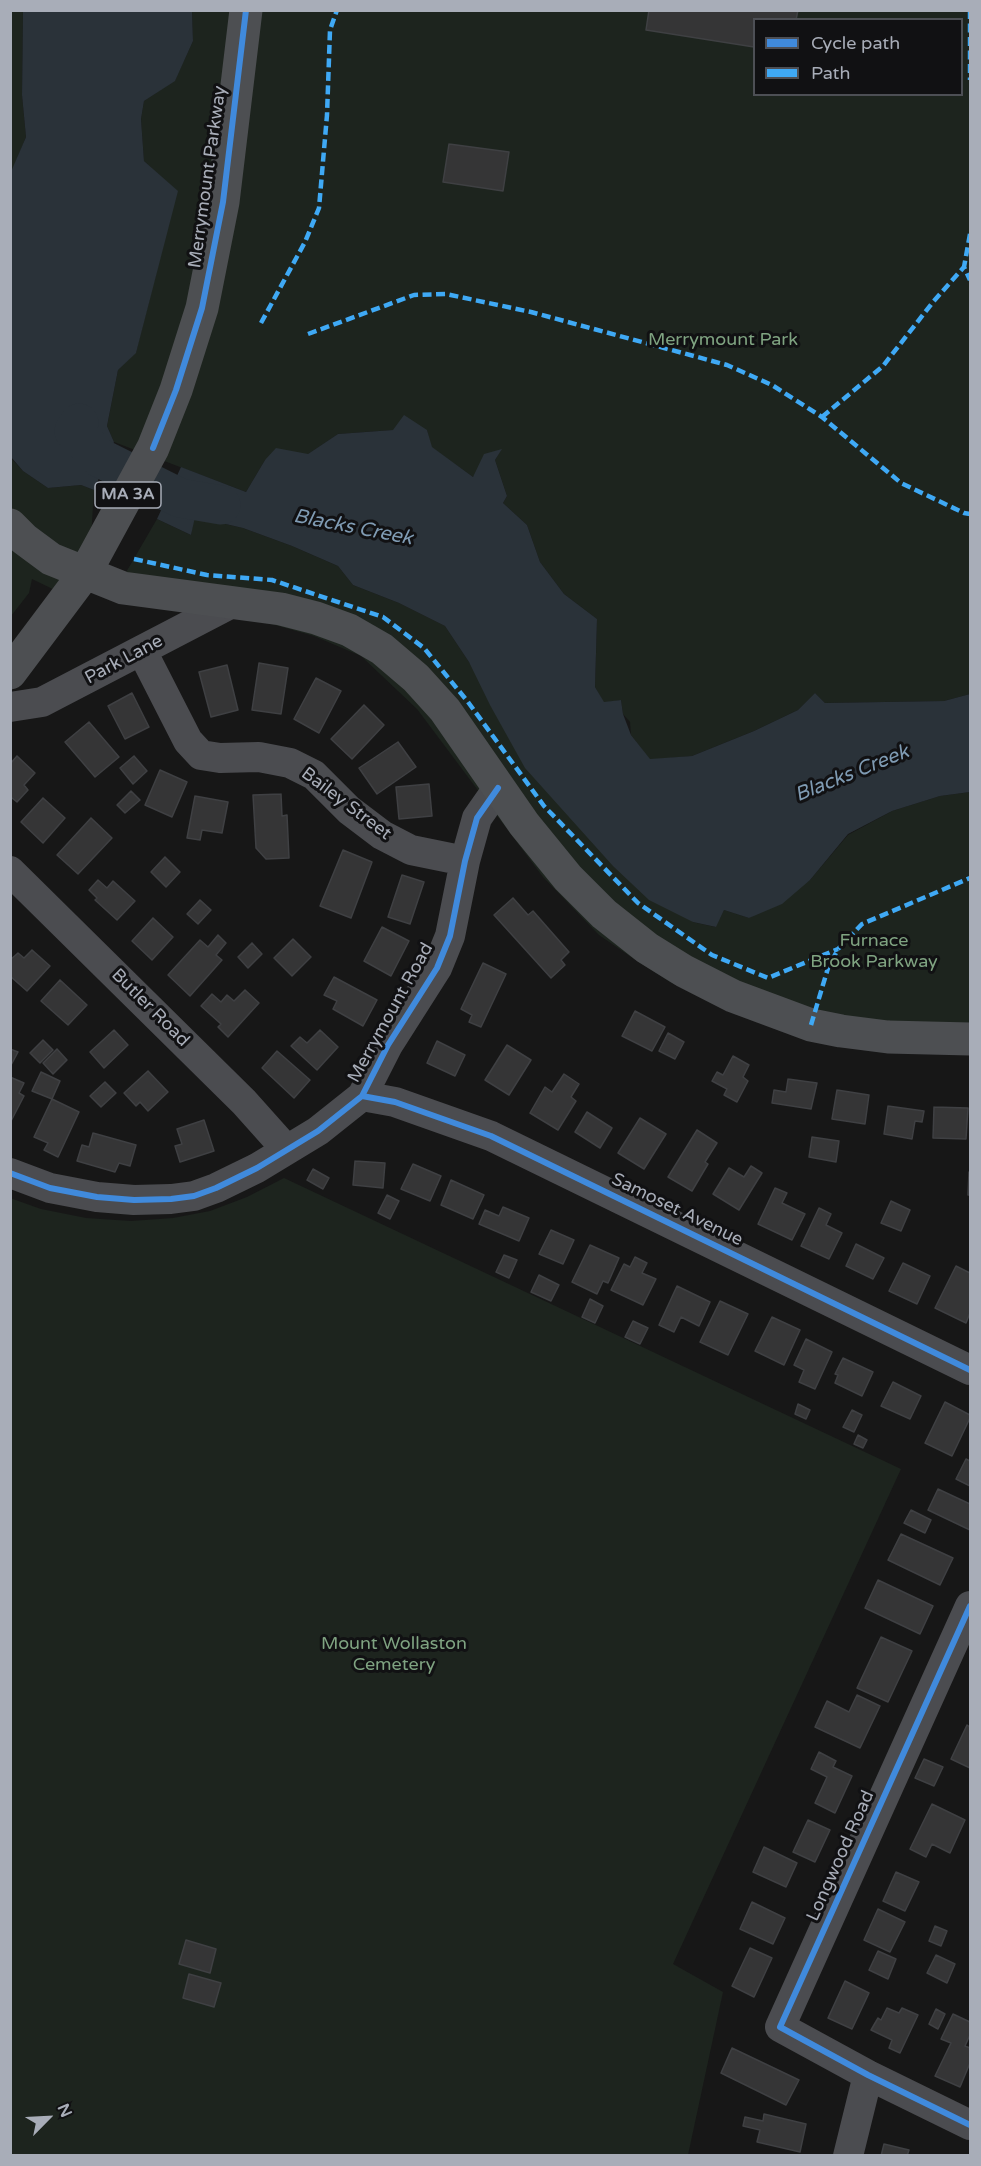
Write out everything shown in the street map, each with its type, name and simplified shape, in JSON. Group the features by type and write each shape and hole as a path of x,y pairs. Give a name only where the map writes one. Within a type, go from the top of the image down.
{"main road":[{"name":"Merrymount Parkway","path":"85,573 153,448 176,390 202,308 223,202 246,10"},
{"path":"10,525 51,560 123,588 281,609 316,618 348,630 382,649 416,678 446,710 498,788 568,878 604,914 647,948 684,971 733,996 811,1025 888,1037 970,1039"},
{"name":"MA 3A","path":"10,673 85,573"}],"street":[{"name":"Park Lane","path":"10,707 42,702 234,602"},
{"name":"Bailey Street","path":"142,651 188,741 201,755 220,758 259,756 290,763 314,775 349,810 381,835 411,850 465,861"},
{"name":"Merrymount Road","path":"10,1173 51,1188 97,1197 134,1200 194,1196 257,1168 318,1131 362,1096 388,1045 437,968 450,936 465,861 477,818 498,788"},
{"name":"Butler Road","path":"10,871 244,1102 286,1149"},
{"name":"Samoset Avenue","path":"362,1096 395,1102 491,1136 970,1370"},
{"name":"Longwood Road","path":"868,2075 780,2027 970,1606"},
{"path":"848,2156 868,2075 970,2125"}],"green space":[{"path":"11,11 23,11 22,95 26,137 11,174"},
{"name":"Merrymount Park","path":"192,11 970,11 970,694 944,701 825,703 815,693 798,710 754,731 692,756 650,760 631,735 630,722 623,714 621,700 604,703 595,687 597,619 564,594 540,562 527,525 503,503 507,496 495,460 501,450 473,477 431,447 427,430 338,434 308,454 265,460 246,492 114,442 107,426 118,370 136,352 177,191 144,161 141,119 144,101 175,80 193,41"},
{"path":"10,457 23,471 48,488 81,485 94,490 91,538 61,593 32,579 29,593 11,616"},
{"name":"Furnace Brook Parkway","path":"194,517 243,528 292,546 338,566 353,585 399,603 445,626 469,662 693,922 715,927 724,910 749,918 810,880 848,835 892,811 940,796 970,792 970,1050 740,1016 670,982 599,935 543,877 417,709 361,656 314,636 275,625 114,593 157,519 191,535"},
{"name":"Mount Wollaston Cemetery","path":"284,1178 901,1469 673,1964 723,1992 688,2155 11,2155 10,1198 41,1209 86,1218 131,1221 173,1218 210,1211 247,1197"}],"water":[{"path":"23,11 192,11 193,41 175,81 144,101 141,119 144,161 178,191 136,353 118,370 107,426 114,442 94,490 81,485 48,488 23,471 11,457 10,174 26,137 22,95"},
{"path":"404,415 427,430 432,447 473,477 484,454 502,449 495,460 507,496 503,503 527,525 540,562 564,594 597,619 595,687 604,702 621,700 623,714 631,735 650,759 692,756 798,710 815,693 825,703 944,701 970,694 970,792 940,796 892,811 848,834 810,880 782,904 749,918 724,910 716,927 693,922 649,900 613,866 525,768 469,662 445,626 399,603 353,585 338,566 292,546 243,528 195,517 191,535 157,519 181,467 246,492 265,460 276,448 308,454 338,434 393,430"}],"building":[{"path":"649,10 798,10 796,18 753,18 753,47 646,30"},
{"path":"449,144 509,152 503,191 443,182"},
{"path":"259,663 288,668 281,714 252,710"},
{"path":"227,665 238,710 211,717 199,672"},
{"path":"316,678 341,691 319,733 294,719"},
{"path":"132,693 149,727 125,739 108,706"},
{"path":"364,705 384,725 352,759 331,739"},
{"path":"89,722 119,757 95,777 65,742"},
{"path":"398,742 416,767 377,794 359,768"},
{"path":"17,756 35,773 24,785 28,790 17,802 12,798 10,800 10,764"},
{"path":"134,756 147,771 133,784 120,768"},
{"path":"160,770 187,782 172,817 145,805"},
{"path":"429,784 432,816 399,819 396,787"},
{"path":"131,791 140,800 125,813 117,805"},
{"path":"281,794 282,816 287,815 289,858 266,859 256,848 253,795"},
{"path":"195,796 228,802 222,833 202,830 200,840 187,838"},
{"path":"43,798 65,818 43,843 21,822"},
{"path":"91,818 112,838 78,874 57,855"},
{"path":"343,850 372,862 351,918 320,906"},
{"path":"165,857 180,872 166,887 151,872"},
{"path":"402,875 424,882 410,924 388,917"},
{"path":"98,880 107,888 113,881 135,901 117,920 95,900 97,898 89,890"},
{"path":"513,898 528,915 533,911 569,952 561,960 565,965 551,978 494,915"},
{"path":"200,900 211,910 198,924 187,914"},
{"path":"153,918 173,937 152,960 132,941"},
{"path":"382,927 409,941 391,976 364,961"},
{"path":"218,935 226,943 216,955 222,960 190,996 168,975 200,940 208,947"},
{"path":"293,939 311,957 292,976 274,958"},
{"path":"252,943 262,954 248,968 238,957"},
{"path":"32,950 50,966 27,991 10,976 10,960 18,953 24,958"},
{"path":"483,963 506,974 481,1027 469,1022 472,1015 461,1009"},
{"path":"334,977 377,1000 363,1026 333,1009 337,1001 324,995"},
{"path":"60,980 87,1005 68,1025 41,1001"},
{"path":"245,990 259,1003 228,1037 218,1027 221,1024 201,1006 212,994 221,1002 227,995 234,1001"},
{"path":"635,1011 665,1027 652,1051 622,1036"},
{"path":"114,1030 128,1045 104,1068 90,1052"},
{"path":"320,1030 338,1047 317,1070 291,1046 300,1037 307,1043"},
{"path":"668,1033 684,1042 675,1059 659,1051"},
{"path":"43,1040 53,1050 40,1063 30,1053"},
{"path":"437,1041 465,1055 455,1076 427,1063"},
{"path":"507,1045 531,1060 509,1095 485,1080"},
{"path":"10,1049 18,1052 10,1067"},
{"path":"57,1049 67,1060 53,1074 43,1063"},
{"path":"277,1051 310,1080 294,1098 262,1068"},
{"path":"733,1056 749,1065 743,1077 748,1081 737,1102 724,1095 727,1089 712,1081 717,1072 723,1075"},
{"path":"148,1071 168,1092 148,1111 140,1102 136,1106 124,1093"},
{"path":"41,1072 60,1081 52,1099 32,1091"},
{"path":"564,1074 579,1084 571,1097 576,1101 558,1130 530,1113 545,1087 552,1092"},
{"path":"10,1077 24,1083 19,1093 24,1096 10,1123"},
{"path":"788,1079 817,1083 811,1109 772,1103 774,1090 786,1092"},
{"path":"105,1082 116,1093 101,1107 90,1096"},
{"path":"837,1090 869,1095 865,1124 832,1119"},
{"path":"52,1099 79,1112 58,1157 44,1150 48,1143 34,1137"},
{"path":"888,1106 924,1111 922,1122 915,1121 912,1139 884,1134"},
{"path":"934,1107 968,1108 966,1139 933,1138"},
{"path":"587,1112 612,1128 600,1148 575,1132"},
{"path":"640,1118 666,1134 644,1169 618,1153"},
{"path":"204,1120 214,1151 180,1162 175,1146 182,1144 177,1129"},
{"path":"697,1130 717,1143 705,1162 708,1164 692,1191 668,1177"},
{"path":"93,1133 136,1145 130,1166 119,1163 115,1172 77,1161 82,1145 89,1147"},
{"path":"812,1137 839,1141 836,1162 809,1157"},
{"path":"355,1161 385,1163 383,1188 353,1185"},
{"path":"413,1164 441,1176 430,1201 401,1189"},
{"path":"751,1166 762,1173 739,1210 713,1194 729,1168 744,1177"},
{"path":"313,1169 329,1178 323,1189 307,1180"},
{"path":"969,1172 970,1195 968,1195"},
{"path":"451,1180 484,1195 473,1219 441,1205"},
{"path":"775,1188 787,1193 782,1203 805,1214 792,1240 758,1224"},
{"path":"387,1195 399,1201 390,1219 378,1213"},
{"path":"891,1201 910,1210 901,1231 881,1223"},
{"path":"503,1207 529,1218 519,1241 479,1224 485,1210 499,1216"},
{"path":"819,1208 831,1214 826,1225 842,1233 829,1259 801,1246"},
{"path":"551,1230 574,1240 563,1264 539,1254"},
{"path":"856,1244 884,1258 873,1279 846,1266"},
{"path":"590,1245 619,1258 608,1283 603,1281 597,1294 572,1282"},
{"path":"504,1255 517,1260 509,1278 496,1272"},
{"path":"635,1257 647,1263 642,1273 656,1279 643,1305 611,1290 624,1264 630,1267"},
{"path":"903,1263 930,1276 917,1304 889,1291"},
{"path":"956,1266 970,1273 970,1313 966,1323 935,1308"},
{"path":"539,1275 559,1285 551,1301 531,1292"},
{"path":"677,1286 710,1302 699,1326 681,1317 674,1332 659,1325"},
{"path":"590,1299 603,1306 595,1323 582,1317"},
{"path":"720,1301 748,1314 728,1355 700,1342"},
{"path":"772,1317 800,1330 784,1365 755,1351"},
{"path":"633,1321 648,1328 640,1344 625,1337"},
{"path":"806,1339 832,1352 815,1389 799,1382 804,1370 794,1365"},
{"path":"843,1358 873,1372 862,1396 835,1383 838,1375 835,1374"},
{"path":"893,1382 921,1396 910,1419 881,1406"},
{"path":"945,1402 970,1415 952,1456 925,1443"},
{"path":"798,1404 810,1410 806,1419 795,1414"},
{"path":"852,1410 862,1415 854,1432 843,1427"},
{"path":"858,1435 867,1440 863,1448 854,1444"},
{"path":"966,1459 970,1461 970,1486 956,1479"},
{"path":"938,1489 970,1504 970,1530 928,1510"},
{"path":"911,1510 931,1520 925,1533 904,1523"},
{"path":"901,1534 953,1558 940,1585 888,1560"},
{"path":"878,1580 933,1606 920,1634 865,1608"},
{"path":"881,1637 912,1651 888,1702 857,1688"},
{"path":"857,1695 880,1706 860,1748 815,1727 827,1701 849,1712"},
{"path":"967,1725 970,1727 970,1768 951,1759"},
{"path":"819,1752 836,1761 833,1767 852,1776 835,1813 815,1803 827,1777 811,1769"},
{"path":"924,1759 943,1767 934,1786 915,1778"},
{"path":"932,1804 965,1820 950,1853 932,1844 926,1857 910,1849"},
{"path":"808,1820 830,1830 815,1862 793,1852"},
{"path":"764,1847 797,1863 786,1887 753,1872"},
{"path":"896,1872 919,1882 905,1911 883,1901"},
{"path":"752,1902 785,1918 773,1944 740,1929"},
{"path":"878,1909 905,1922 890,1952 864,1940"},
{"path":"935,1926 947,1931 941,1946 929,1941"},
{"path":"186,1940 216,1949 210,1973 179,1964"},
{"path":"750,1948 772,1958 754,1997 732,1986"},
{"path":"878,1951 896,1959 888,1979 869,1970"},
{"path":"936,1955 955,1964 947,1983 927,1973"},
{"path":"189,1974 221,1983 214,2007 183,1998"},
{"path":"845,1981 869,1993 852,2029 828,2018"},
{"path":"887,2008 899,2013 902,2008 918,2015 900,2053 889,2048 892,2040 871,2030 878,2018 881,2020"},
{"path":"936,2009 945,2014 938,2029 929,2024"},
{"path":"953,2014 970,2022 970,2035 965,2046 970,2048 970,2063 960,2087 935,2076 951,2043 941,2039"},
{"path":"732,2048 799,2080 786,2105 721,2073"},
{"path":"764,2114 806,2124 800,2152 757,2142 760,2130 743,2126 745,2117 763,2121"},
{"path":"884,2144 909,2150 907,2156 881,2156"}],"waterway":[{"name":"Blacks Creek","path":"79,423 74,431 100,458 180,498 221,505"}],"marked path":[{"path":"261,323 305,242 319,208 327,115 330,30 337,10"},
{"path":"970,10 970,80"},
{"path":"970,234 964,267 970,280"},
{"path":"822,417 883,366 933,302 964,267"},
{"path":"308,334 414,295 446,294 531,312 727,365 772,385 822,417 901,483 970,514"},
{"path":"134,559 207,575 272,580 383,617 424,648 468,702 544,806 638,903 712,955 768,978 838,949"},
{"path":"811,1025 828,968 838,949 862,924 970,878"}],"cycle path":[{"path":"153,448 176,390 202,308 223,202 246,10"},
{"path":"10,1173 50,1188 97,1197 134,1200 194,1196 257,1168 318,1131 362,1096 388,1045 437,968 450,936 465,861 477,818 498,788"},
{"path":"362,1096 395,1102 491,1136 970,1370"},
{"path":"970,1606 780,2027 868,2075 970,2125"}]}
